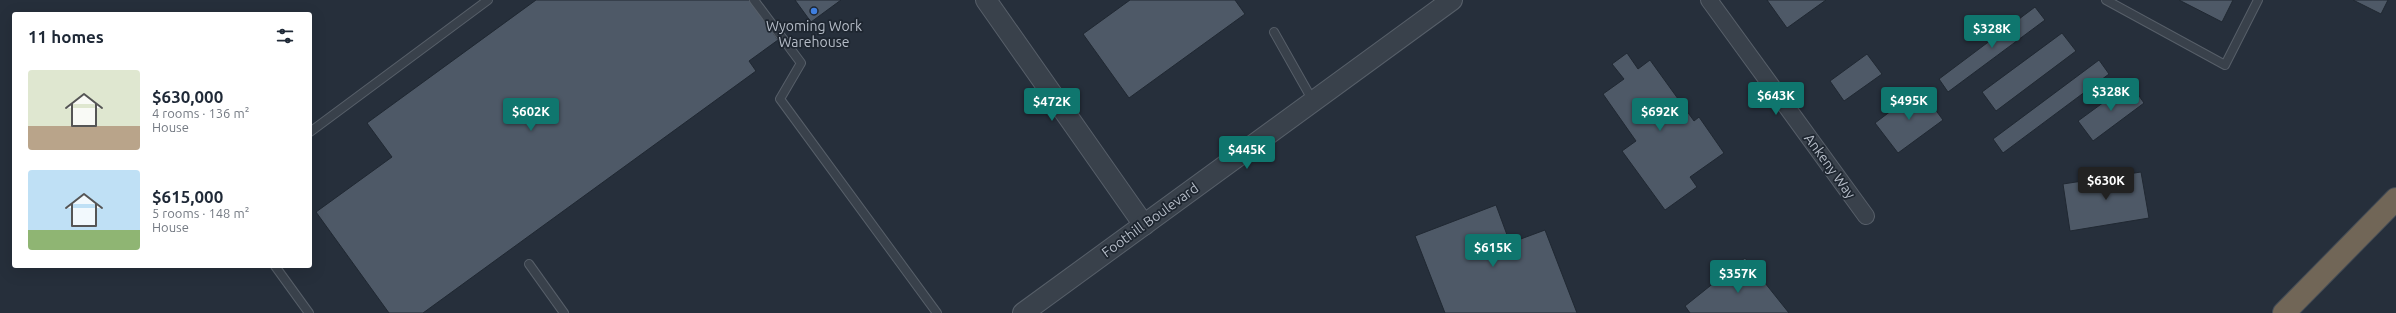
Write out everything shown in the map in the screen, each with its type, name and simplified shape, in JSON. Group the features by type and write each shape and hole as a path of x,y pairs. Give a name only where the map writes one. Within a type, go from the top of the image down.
{"highway":[{"path":"2284,313 2396,199"}],"street":[{"path":"986,0 1144,225"},
{"name":"Foothill Boulevard","path":"1023,313 1452,0"},
{"name":"Ankeny Way","path":"1709,0 1866,216"}],"lane":[{"path":"312,131 488,0"},
{"path":"754,0 801,63 780,99 938,313"},
{"path":"2106,0 2225,65 2258,0"},
{"path":"1274,32 1313,102"},
{"path":"529,264 564,313"},
{"path":"276,268 309,313"}],"building":[{"path":"536,0 750,0 778,40 749,61 756,71 423,313 389,313 316,212 392,157 367,123"},
{"name":"Wyoming Work Warehouse","path":"795,0 841,0 811,22"},
{"path":"1130,0 1235,0 1245,14 1129,98 1083,34"},
{"path":"1767,0 1826,0 1787,28"},
{"path":"2179,0 2233,0 2222,22"},
{"path":"2353,0 2388,0 2381,14"},
{"path":"2035,7 2045,20 1948,92 1939,79"},
{"path":"2062,33 2076,51 1996,111 1982,92"},
{"path":"1627,53 1638,69 1650,60 1694,121 1699,117 1724,153 1690,177 1697,187 1665,210 1622,151 1636,141 1603,94 1624,79 1612,64"},
{"path":"1867,54 1882,74 1844,101 1830,81"},
{"path":"2099,60 2109,74 2003,153 1993,139"},
{"path":"2130,83 2144,103 2093,141 2078,121"},
{"path":"1920,89 1943,120 1898,153 1875,123"},
{"path":"2141,172 2149,218 2070,231 2063,184"},
{"path":"1496,205 1510,243 1545,230 1577,313 1445,313 1415,236"},
{"path":"1745,258 1789,313 1690,313 1685,306"}],"place":[{"name":"Wyoming Work Warehouse","path":"814,11"}]}
